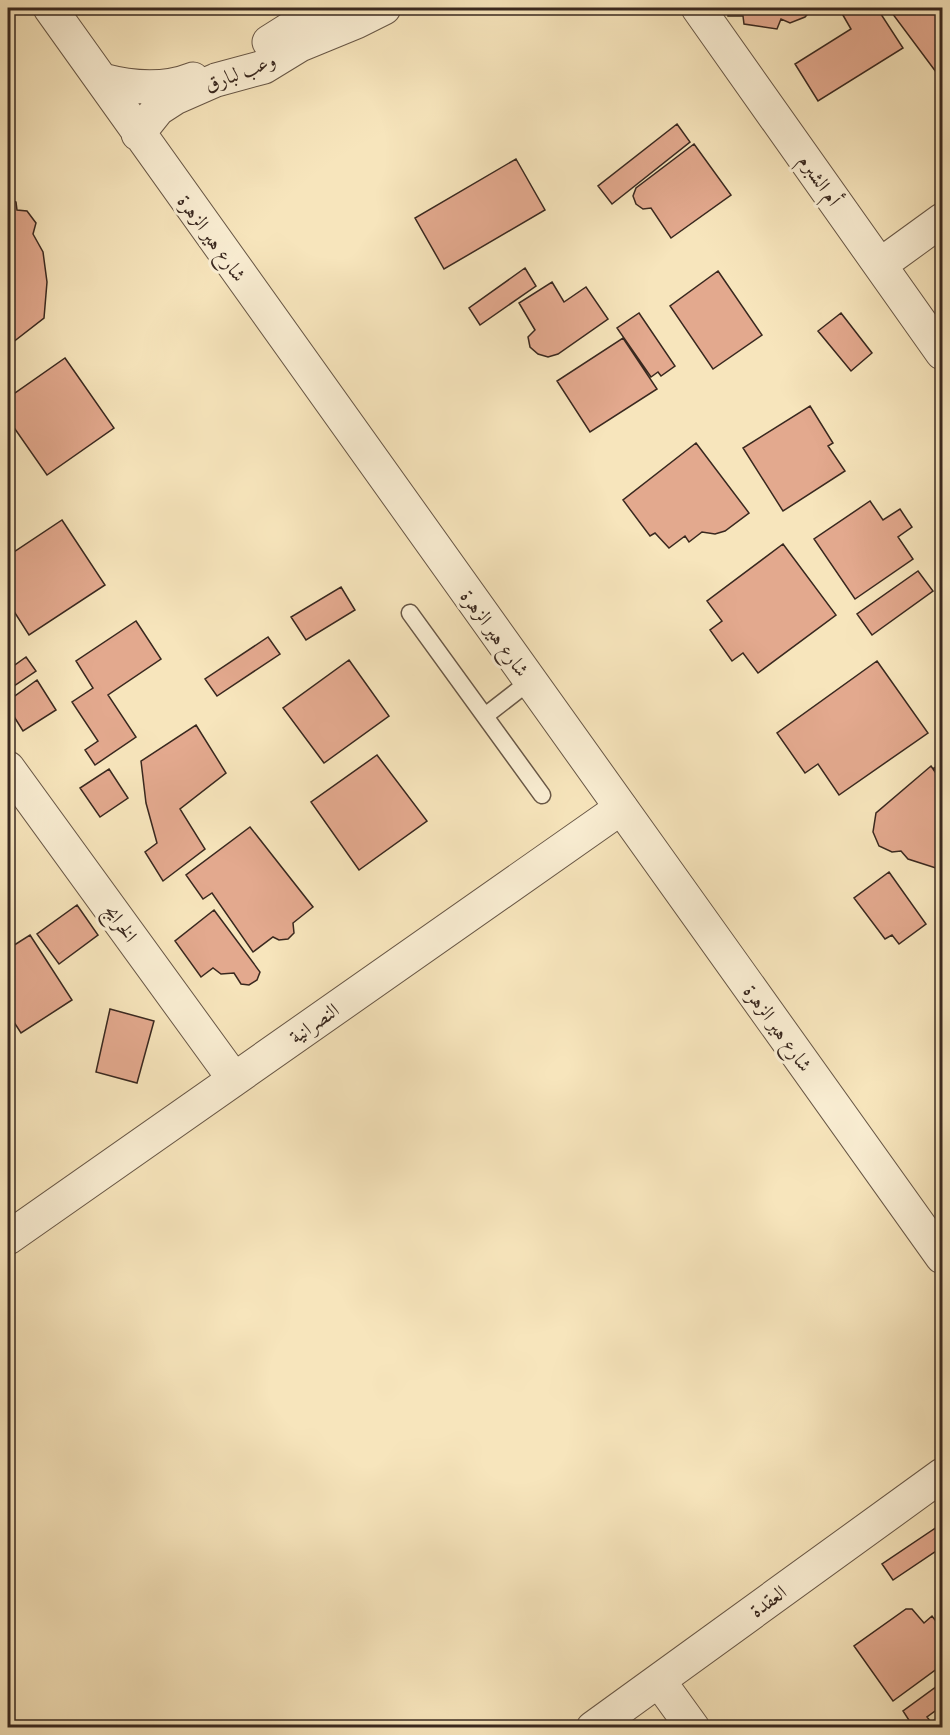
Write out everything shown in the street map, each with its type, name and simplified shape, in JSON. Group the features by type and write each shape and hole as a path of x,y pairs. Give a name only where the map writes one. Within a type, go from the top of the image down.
{"street":[{"name":"شارع هير الزهرة","path":"50,8 942,1257"},
{"name":"وعب لبارق","path":"102,80 130,87 160,87 184,82 259,49 323,8"},
{"name":"وعب لبارق","path":"138,134 158,109 175,98 216,80 264,67 300,45 384,8"},
{"name":"أم الشبرم","path":"698,8 942,353"},
{"path":"880,265 942,220"},
{"name":"الخرايج","path":"8,768 234,1079"},
{"name":"النصرانية","path":"8,1238 621,808"},
{"name":"العقدة","path":"593,1728 942,1475"},
{"path":"659,1680 693,1728"}],"lane":[{"path":"410,613 543,795"},
{"path":"485,716 530,681"}],"building":[{"path":"728,8 813,8 805,17 790,23 781,19 777,29 744,24 743,16 728,16"},
{"path":"877,8 903,48 818,101 795,64 851,29 840,10"},
{"path":"900,8 942,8 942,80 892,13"},
{"path":"677,124 690,142 612,204 598,186"},
{"path":"694,144 731,195 671,238 651,208 643,209 636,204 633,196 636,188"},
{"path":"516,159 545,210 444,269 415,218"},
{"path":"8,199 16,202 17,210 27,211 36,223 33,234 43,252 47,282 44,318 8,346"},
{"path":"525,268 536,286 480,325 469,308"},
{"path":"718,271 762,335 713,369 670,306"},
{"path":"552,282 564,302 586,287 608,319 558,354 548,357 538,354 530,347 528,337 535,330 519,303"},
{"path":"639,313 675,366 661,376 658,372 651,377 617,328"},
{"path":"841,313 872,353 851,371 818,331"},
{"path":"623,338 657,389 590,432 557,381"},
{"path":"65,358 114,428 47,475 8,419 8,398"},
{"path":"810,406 833,443 828,446 845,471 783,511 743,448"},
{"path":"696,443 749,513 725,531 715,534 702,532 689,542 685,536 669,548 655,533 650,536 623,500"},
{"path":"870,501 883,520 900,509 912,527 898,537 913,559 855,599 814,539"},
{"path":"62,520 105,585 29,635 8,602 8,556"},
{"path":"783,544 836,615 758,673 743,653 732,661 710,630 722,621 707,601"},
{"path":"918,571 933,591 872,635 857,614"},
{"path":"341,587 355,610 306,640 291,617"},
{"path":"136,621 161,659 108,695 136,737 95,765 85,750 98,741 72,702 93,688 76,661"},
{"path":"268,637 280,654 217,696 205,679"},
{"path":"26,657 36,671 8,690 8,670"},
{"path":"349,660 389,716 324,763 283,708"},
{"path":"877,661 928,733 839,795 818,764 805,773 777,733"},
{"path":"37,680 56,710 23,731 8,707 8,701"},
{"path":"196,725 226,773 180,809 205,849 163,881 145,852 157,843 146,803 141,761"},
{"path":"377,755 427,821 359,870 311,802"},
{"path":"942,763 942,780 934,768"},
{"path":"931,766 942,782 942,870 908,859 901,851 892,852 879,846 873,832 876,813"},
{"path":"109,769 128,798 100,817 80,788"},
{"path":"250,827 313,907 293,923 294,933 288,939 279,940 273,937 253,952 212,893 203,899 186,875"},
{"path":"889,872 926,924 899,944 892,935 885,939 854,898"},
{"path":"77,905 98,935 59,964 37,934"},
{"path":"214,910 260,972 257,980 249,985 241,984 234,973 221,974 213,968 201,977 175,941"},
{"path":"30,935 72,1000 21,1033 8,1013 8,949"},
{"path":"110,1009 154,1021 137,1083 96,1072"},
{"path":"940,1525 942,1547 893,1580 882,1564"},
{"path":"906,1609 912,1609 924,1623 932,1616 942,1629 940,1645 942,1665 893,1701 854,1646"},
{"path":"940,1684 942,1706 927,1717 931,1722 923,1728 914,1728 903,1711"},
{"path":"942,1714 942,1728 924,1728"}]}
